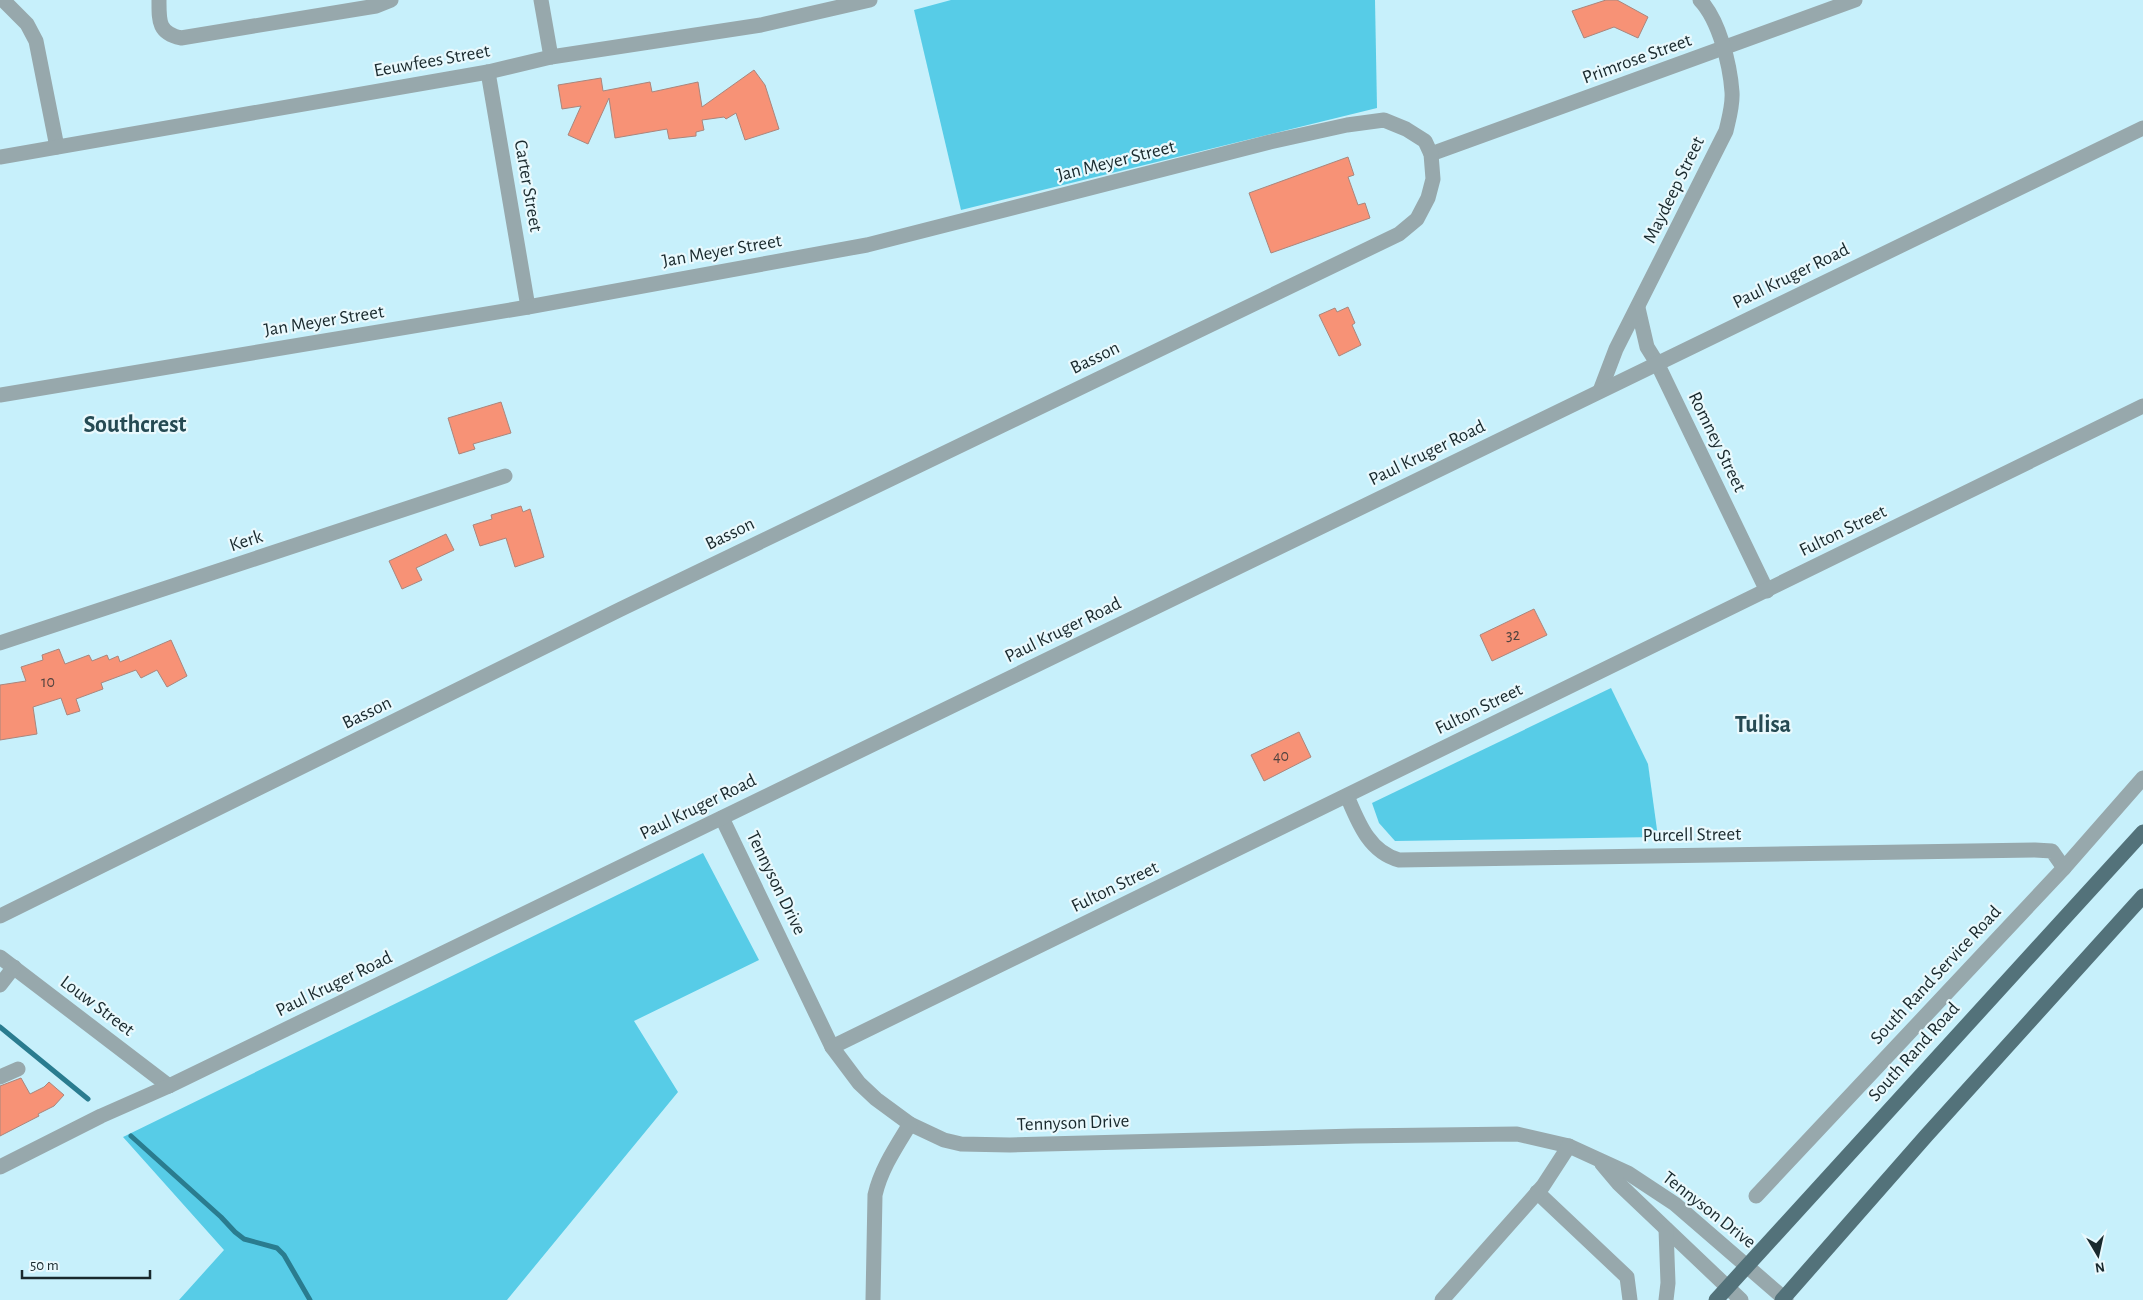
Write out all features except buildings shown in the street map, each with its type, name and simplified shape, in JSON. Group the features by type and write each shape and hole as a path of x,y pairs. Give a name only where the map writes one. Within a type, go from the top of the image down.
{"main road":[{"name":"South Rand Road","path":"1716,1300 2143,832"},
{"path":"1784,1299 1926,1136 2143,896"}],"street":[{"path":"3,0 33,33 57,147"},
{"path":"160,0 159,18 162,28 170,36 181,38 376,6 391,0"},
{"path":"541,0 551,57"},
{"name":"Eeuwfees Street","path":"0,157 488,72 551,57 761,25 870,0"},
{"name":"Maydeep Street","path":"1600,391 1616,349 1726,131 1732,93 1723,49 1710,12 1700,0"},
{"name":"Primrose Street","path":"1431,154 1855,0"},
{"name":"Carter Street","path":"488,72 528,307"},
{"name":"Jan Meyer Street","path":"0,395 528,307 867,245 1270,142 1347,125 1384,120 1406,129 1425,141 1431,154"},
{"name":"Paul Kruger Road","path":"0,1167 101,1116 169,1086 2143,128"},
{"name":"Basson","path":"0,916 621,609 1399,234 1417,219 1428,198 1433,179 1431,154"},
{"name":"Romney Street","path":"1638,308 1645,340 1767,591"},
{"name":"Fulton Street","path":"832,1047 2143,406"},
{"name":"Kerk","path":"0,643 504,476"},
{"name":"South Rand Service Road","path":"1756,1196 2064,868 2143,778"},
{"name":"Purcell Street","path":"1347,796 1366,836 1387,857 1399,860 2036,850 2052,851 2064,868"},
{"name":"Tennyson Drive","path":"722,818 832,1047 859,1083 876,1099 910,1124 944,1140 969,1144 1010,1145 1517,1134 1569,1146 1628,1173 1675,1204 1784,1299"},
{"name":"Louw Street","path":"0,957 169,1086"},
{"path":"0,985 14,967"},
{"path":"0,1077 18,1069"},
{"path":"873,1300 875,1195 886,1164 910,1124"},
{"path":"1442,1300 1537,1192 1569,1146"},
{"name":"Tennyson Drive","path":"1601,1162 1618,1183 1741,1300"},
{"path":"1537,1192 1627,1277 1630,1300"},
{"path":"1666,1229 1668,1283 1666,1300"}],"shaded area":[{"path":"951,0 1375,0 1377,108 961,210 914,10"},
{"path":"1611,688 1648,764 1658,837 1395,841 1379,823 1372,803"},
{"path":"703,853 759,960 634,1021 678,1092 507,1300 179,1300 224,1250 123,1137"}],"waterway":[{"path":"0,1027 88,1099"},
{"path":"131,1136 244,1239 277,1248 284,1255 310,1300"}],"district":[{"name":"Southcrest","path":"135,425"},
{"name":"Tulisa","path":"1763,725"}]}
